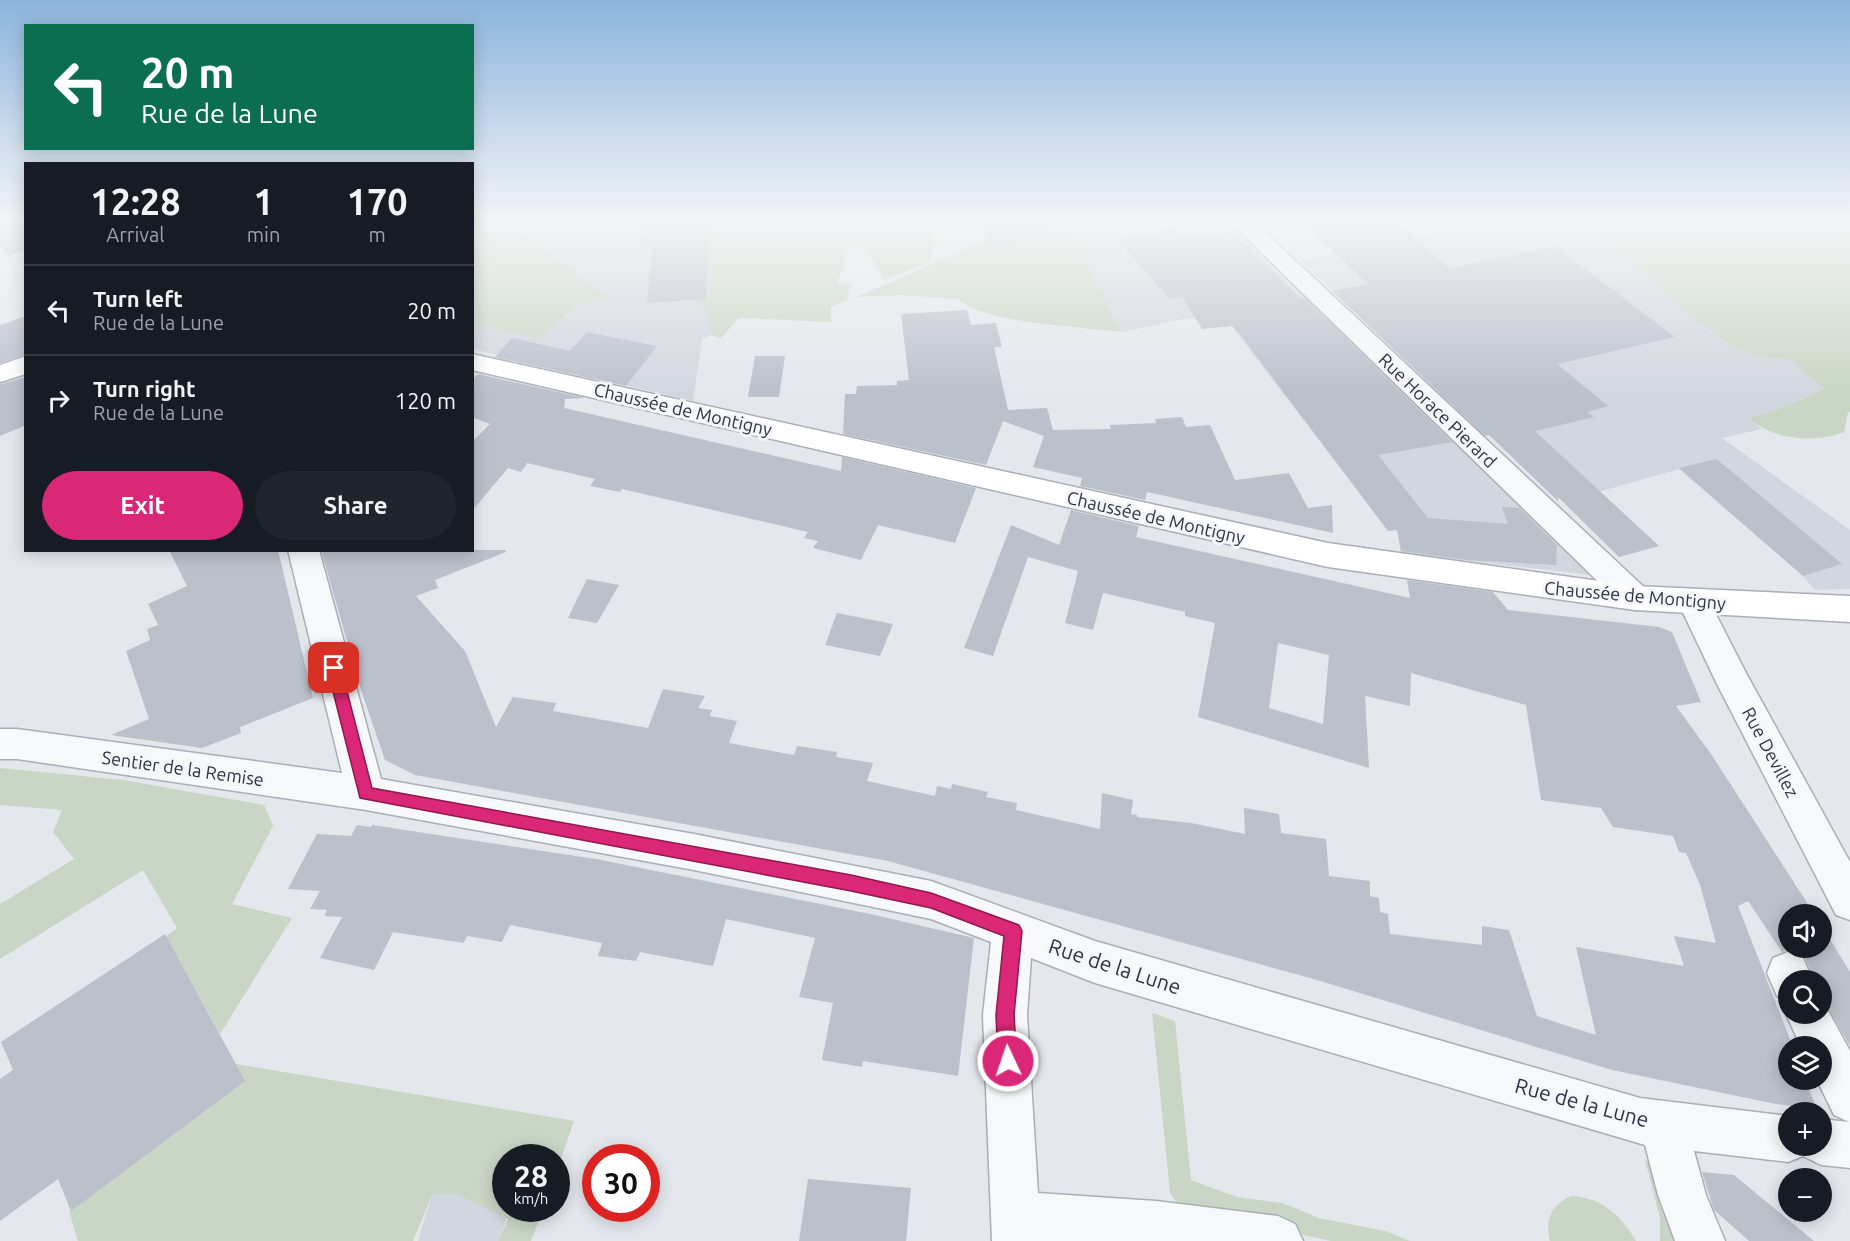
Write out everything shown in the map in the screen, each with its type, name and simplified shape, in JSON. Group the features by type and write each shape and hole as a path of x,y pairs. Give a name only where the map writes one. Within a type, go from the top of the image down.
{"main road":[{"name":"Chaussée de Montigny","path":"474,362 1328,555 1635,598 1850,609"},
{"path":"0,375 24,365"}],"street":[{"name":"Rue Horace Pierard","path":"1304,278 1635,598"},
{"path":"304,552 366,793"},
{"name":"Rue Devillez","path":"1694,602 1733,682 1850,901"},
{"name":"Sentier de la Remise","path":"0,744 17,744 366,793"},
{"name":"Rue de la Lune","path":"366,793 832,879 931,900 1095,962 1640,1120 1778,1138"},
{"path":"1013,931 1005,1015 1015,1211 1156,1225 1278,1241"},
{"path":"1813,1024 1850,1100"},
{"path":"1663,1124 1682,1195 1700,1241"},
{"path":"1832,1143 1850,1145"}],"shaded area":[{"path":"581,278 709,278 708,299 695,300 707,312 711,335 702,339 693,401 474,349 474,324 539,339 576,306 606,297"},
{"path":"1095,278 1304,278 1591,575 1401,553 1398,530 1388,530 1235,331 1230,314 1183,319 1122,332"},
{"path":"1319,278 1649,278 1689,316 1736,349 1767,358 1788,358 1825,389 1776,410 1748,418 1761,429 1722,438 1850,530 1850,589 1815,590 1803,576 1679,469 1563,502 1536,474"},
{"path":"457,1194 492,1210 492,1222 505,1222 498,1241 418,1241 432,1195"}],"green space":[{"path":"474,278 582,278 607,297 576,306 539,339 474,324"},
{"path":"709,278 839,278 837,282 850,285 847,300 831,307 831,322 739,318 721,338 711,335 707,313 694,300 708,299"},
{"path":"900,278 1095,278 1122,332 1011,319 970,307 958,299 902,295 856,297"},
{"path":"1649,278 1850,278 1850,412 1848,412 1844,432 1820,438 1794,437 1769,431 1748,418 1776,410 1825,389 1788,358 1767,358 1736,349 1689,316"},
{"path":"0,768 123,780 264,805 273,826 232,904 292,918 220,1034 166,937 177,928 143,870 0,959 0,904 74,859 53,832 62,810 0,805"},
{"path":"1152,1013 1175,1021 1191,1180 1237,1197 1282,1203 1319,1218 1385,1231 1410,1241 1331,1241 1181,1208 1170,1193"},
{"path":"236,1064 574,1121 566,1144 492,1144 492,1211 457,1194 432,1195 413,1241 78,1241 69,1211 244,1081"},
{"path":"1645,1160 1664,1165 1680,1241 1660,1241 1660,1218"},
{"path":"1572,1196 1593,1200 1610,1210 1636,1241 1550,1241 1548,1226 1551,1213 1559,1203"},
{"path":"507,1222 538,1222 531,1241 498,1241"}],"building":[{"path":"649,278 707,278 706,299 647,303"},
{"path":"1151,278 1280,278 1300,298 1304,297 1452,442 1378,455 1428,518 1508,524 1502,507 1519,508 1557,545 1556,565 1467,560 1401,551 1397,530 1388,531 1239,333 1232,326 1202,329 1182,296 1170,299"},
{"path":"1362,278 1597,278 1675,337 1557,364 1608,406 1587,412 1594,417 1535,431 1659,546 1619,557 1558,497 1558,501 1489,435 1485,436 1332,291 1368,284"},
{"path":"967,310 971,325 996,323 1002,347 994,347 1008,410 1047,408 1053,430 1111,429 1110,425 1156,423 1155,419 1182,417 1186,427 1210,425 1235,480 1289,473 1308,508 1332,505 1333,533 1147,492 1145,500 1080,486 1082,478 1033,467 1044,436 1003,421 986,465 843,434 845,394 856,394 857,386 897,385 897,381 909,380 901,314"},
{"path":"24,317 24,355 0,363 0,325"},
{"path":"587,332 657,346 626,386 495,357 512,338 570,351"},
{"path":"755,356 785,356 779,397 748,397"},
{"path":"478,374 585,398 565,399 564,408 841,471 842,457 976,488 955,543 878,525 861,560 813,548 818,541 804,538 808,532 622,489 620,492 590,486 595,479 527,463 521,472 508,468 474,509 474,440 490,424 474,418 474,378"},
{"path":"24,378 24,426 0,436 0,384"},
{"path":"1716,459 1842,564 1803,576 1679,468"},
{"path":"1071,510 1139,526 1136,537 1410,598 1407,580 1493,592 1508,610 1659,627 1672,632 1701,702 1676,706 1711,754 1808,904 1778,904 1778,946 1748,901 1738,906 1778,1009 1778,1024 1784,1024 1789,1036 1778,1036 1778,1090 1809,1090 1814,1102 1778,1102 1776,1104 1612,1070 1317,980 888,861 415,775 385,760 361,690 322,552 505,550 506,552 435,580 438,588 416,596 465,651 496,727 513,697 556,703 553,711 648,728 663,689 705,696 698,708 712,710 710,716 737,721 729,743 794,755 797,746 837,752 836,757 873,763 867,781 935,796 937,786 951,789 952,784 988,792 986,797 1017,803 1016,810 1100,829 1102,793 1133,800 1131,814 1137,817 1191,823 1245,834 1244,808 1279,814 1281,833 1326,839 1329,876 1370,881 1370,896 1379,898 1380,912 1388,914 1390,934 1482,945 1482,926 1509,930 1537,1016 1596,1035 1576,947 1684,966 1674,936 1716,943 1700,885 1686,853 1679,852 1673,836 1613,827 1601,808 1541,800 1526,705 1411,673 1410,706 1365,696 1369,768 1198,717 1215,623 1185,616 1185,612 1103,593 1093,630 1065,623 1078,571 1028,557 993,656 964,648 1011,525 1059,545","holes":["1278,643 1329,655 1323,724 1269,708"]},
{"path":"170,552 278,552 313,698 240,727 241,733 202,748 111,735 149,719 126,651 150,640 147,629 158,625 148,604 187,586"},
{"path":"587,579 619,585 597,623 568,618"},
{"path":"837,613 893,624 880,656 825,645"},
{"path":"357,825 371,827 372,825 596,859 875,915 974,938 958,1076 863,1061 862,1067 822,1060 833,1003 799,997 815,938 726,919 713,966 640,952 636,961 598,956 602,943 510,925 502,942 467,936 464,943 393,932 374,970 320,958 342,917 324,916 327,910 310,909 320,891 288,889 317,834 351,836"},
{"path":"165,934 245,1081 71,1211 58,1179 0,1221 0,1079 13,1070 1,1042"},
{"path":"1832,943 1850,972 1850,1046 1832,1015 1832,970 1810,970 1805,958 1832,958"},
{"path":"1702,1172 1734,1175 1778,1211 1778,1222 1791,1222 1814,1241 1749,1241 1714,1210"},
{"path":"808,1179 911,1188 906,1241 799,1241"}],"route":[{"path":"334,668 366,793 694,852 931,900 1013,931 1005,1015 1008,1061"}]}
